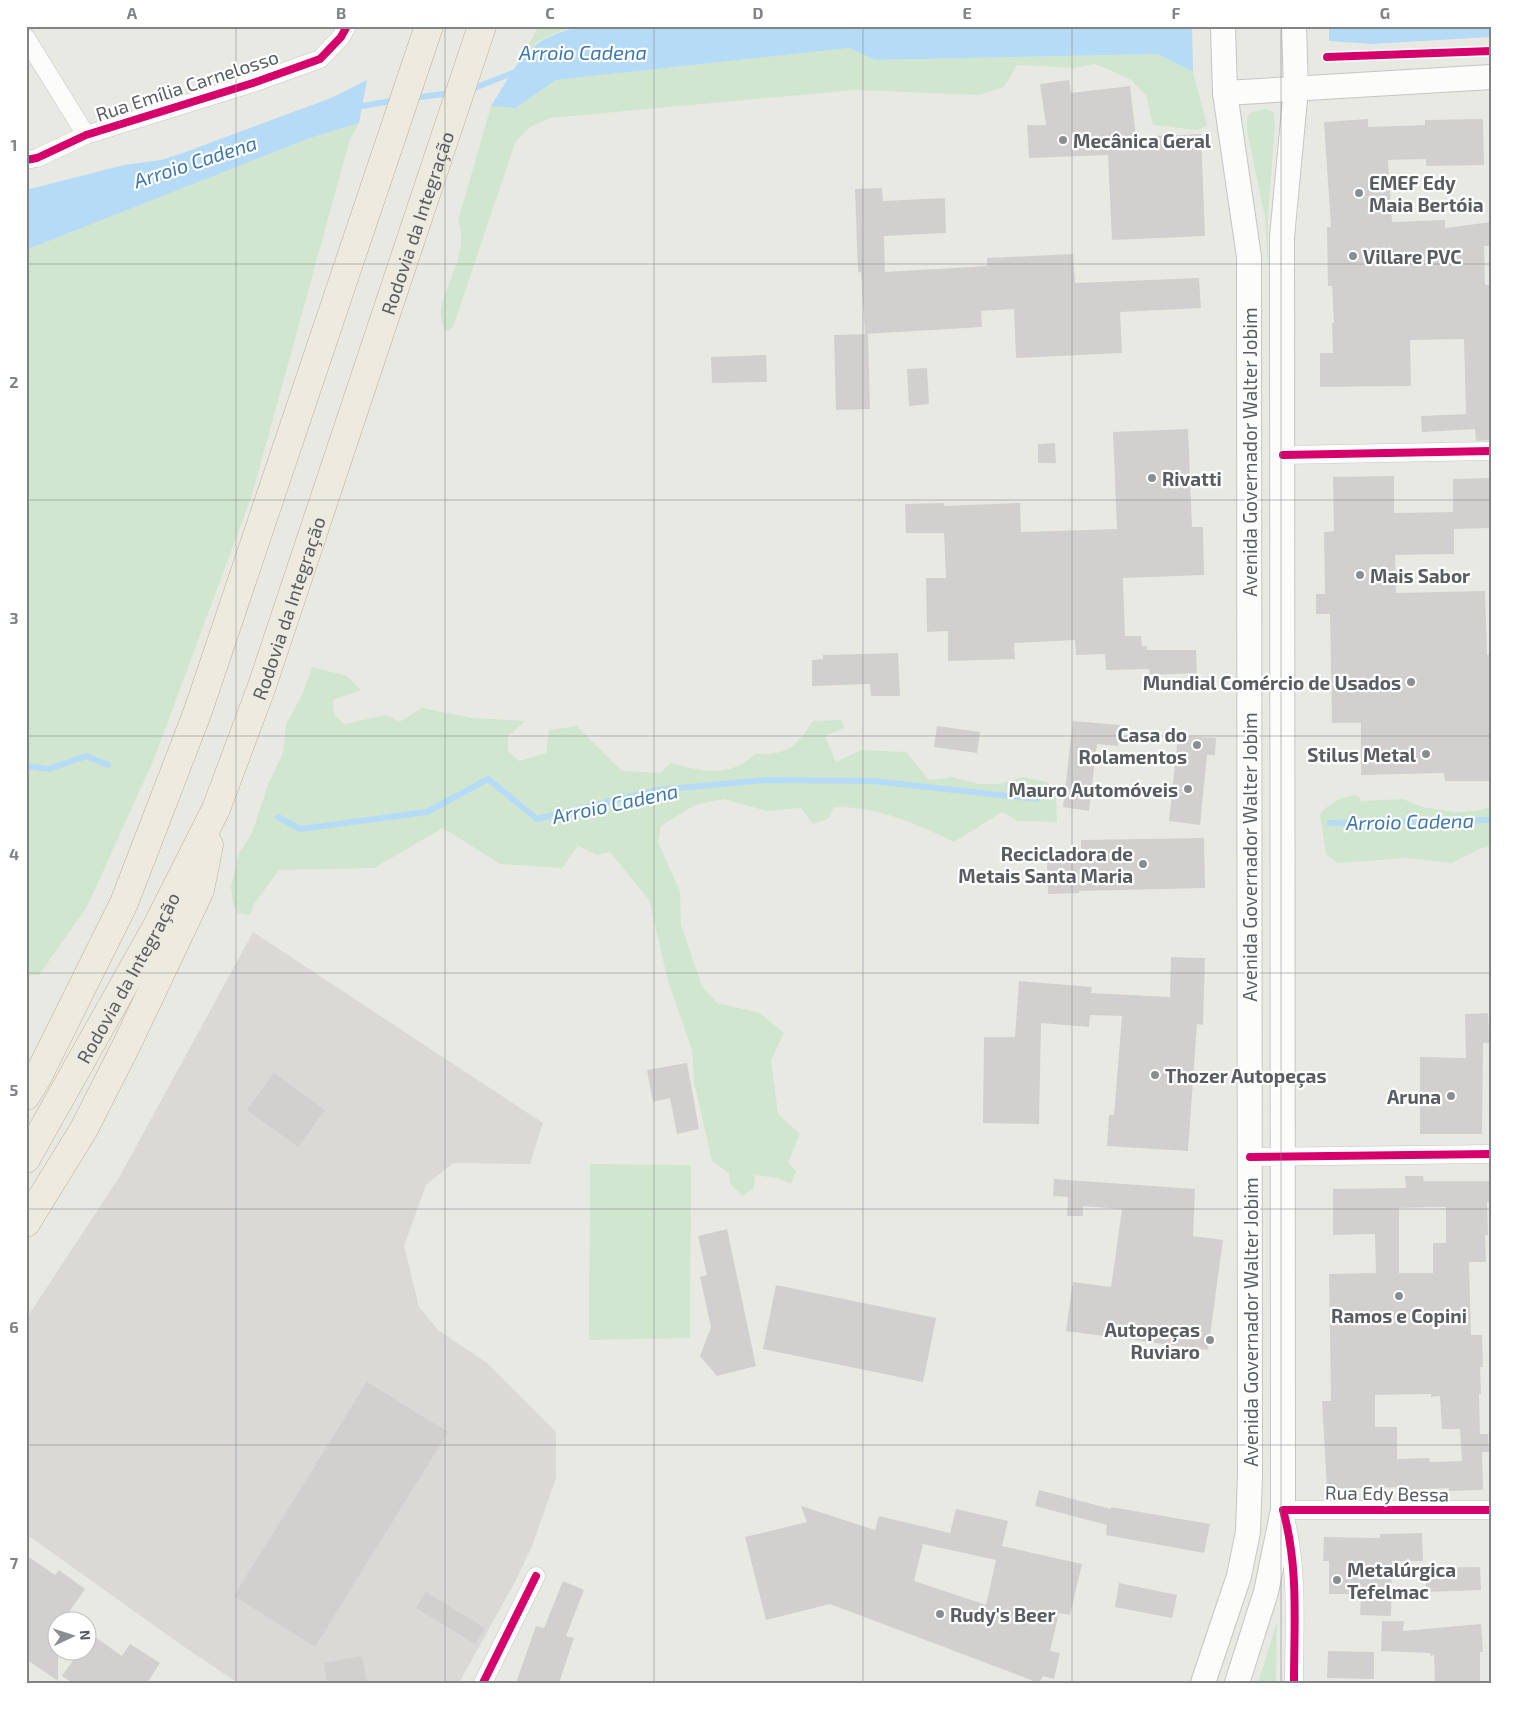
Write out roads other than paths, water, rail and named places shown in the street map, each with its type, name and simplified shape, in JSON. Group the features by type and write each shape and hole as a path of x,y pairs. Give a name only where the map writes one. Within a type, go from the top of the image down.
{"highway":[{"name":"Rodovia da Integração","path":"26,1159 157,926 216,809 262,686 482,26"},
{"name":"Rodovia da Integração","path":"26,1096 37,1078 124,903 198,711 428,29"},
{"path":"26,1223 84,1129 128,1042 200,890 216,809"}],"main road":[{"name":"Avenida Governador Walter Jobim","path":"1203,1683 1239,1576 1248,1532 1250,1157 1249,257 1224,94 1223,26"},
{"name":"Avenida Governador Walter Jobim","path":"1237,1683 1266,1592 1283,1510 1282,238 1296,79 1294,26"},
{"path":"1224,94 1296,79 1491,77"},
{"path":"1250,1093 1283,1093"}],"street":[{"name":"Rua Emília Carnelosso","path":"26,160 37,158 86,135 253,83 320,59 341,37 347,26"},
{"path":"26,38 86,135"},
{"path":"1283,455 1491,451"},
{"path":"1250,1157 1491,1154"},
{"path":"1283,1510 1292,1541 1294,1569 1294,1683"},
{"name":"Rua Edy Bessa","path":"1283,1510 1491,1510"},
{"path":"483,1683 536,1576"}],"water":[{"name":"Arroio Cadena","path":"583,26 1192,26 1193,72 1157,54 875,60 849,48 556,80 516,108 491,106 518,64 536,44 564,31"},
{"path":"1329,26 1491,26 1491,37 1372,44 1329,41"},
{"name":"Arroio Cadena","path":"367,80 359,123 310,138 26,250 26,190 124,165 161,160 183,153 331,98"}],"waterway":[{"name":"Arroio Cadena","path":"469,90 518,71"},
{"name":"Arroio Cadena","path":"412,98 452,93"},
{"name":"Arroio Cadena","path":"356,107 397,100"},
{"name":"Arroio Cadena","path":"26,766 49,769 86,756 108,765"},
{"name":"Arroio Cadena","path":"278,817 300,829 427,812 488,779 537,819 657,790 766,780 873,781 1037,799"},
{"name":"Arroio Cadena","path":"1330,823 1490,820"}],"place":[{"name":"Mecânica Geral","path":"1063,140"},
{"name":"EMEF Edy Maia Bertóia","path":"1359,193"},
{"name":"Villare PVC","path":"1353,256"},
{"name":"Rivatti","path":"1152,478"},
{"name":"Mais Sabor","path":"1360,575"},
{"name":"Mundial Comércio de Usados","path":"1411,682"},
{"name":"Casa do Rolamentos","path":"1197,745"},
{"name":"Stilus Metal","path":"1426,754"},
{"name":"Mauro Automóveis","path":"1188,789"},
{"name":"Recicladora de Metais Santa Maria","path":"1143,864"},
{"name":"Thozer Autopeças","path":"1155,1075"},
{"name":"Aruna","path":"1451,1096"},
{"name":"Ramos e Copini","path":"1399,1296"},
{"name":"Autopeças Ruviaro","path":"1210,1340"},
{"name":"Metalúrgica Tefelmac","path":"1337,1580"},
{"name":"Rudy's Beer","path":"940,1614"}]}
